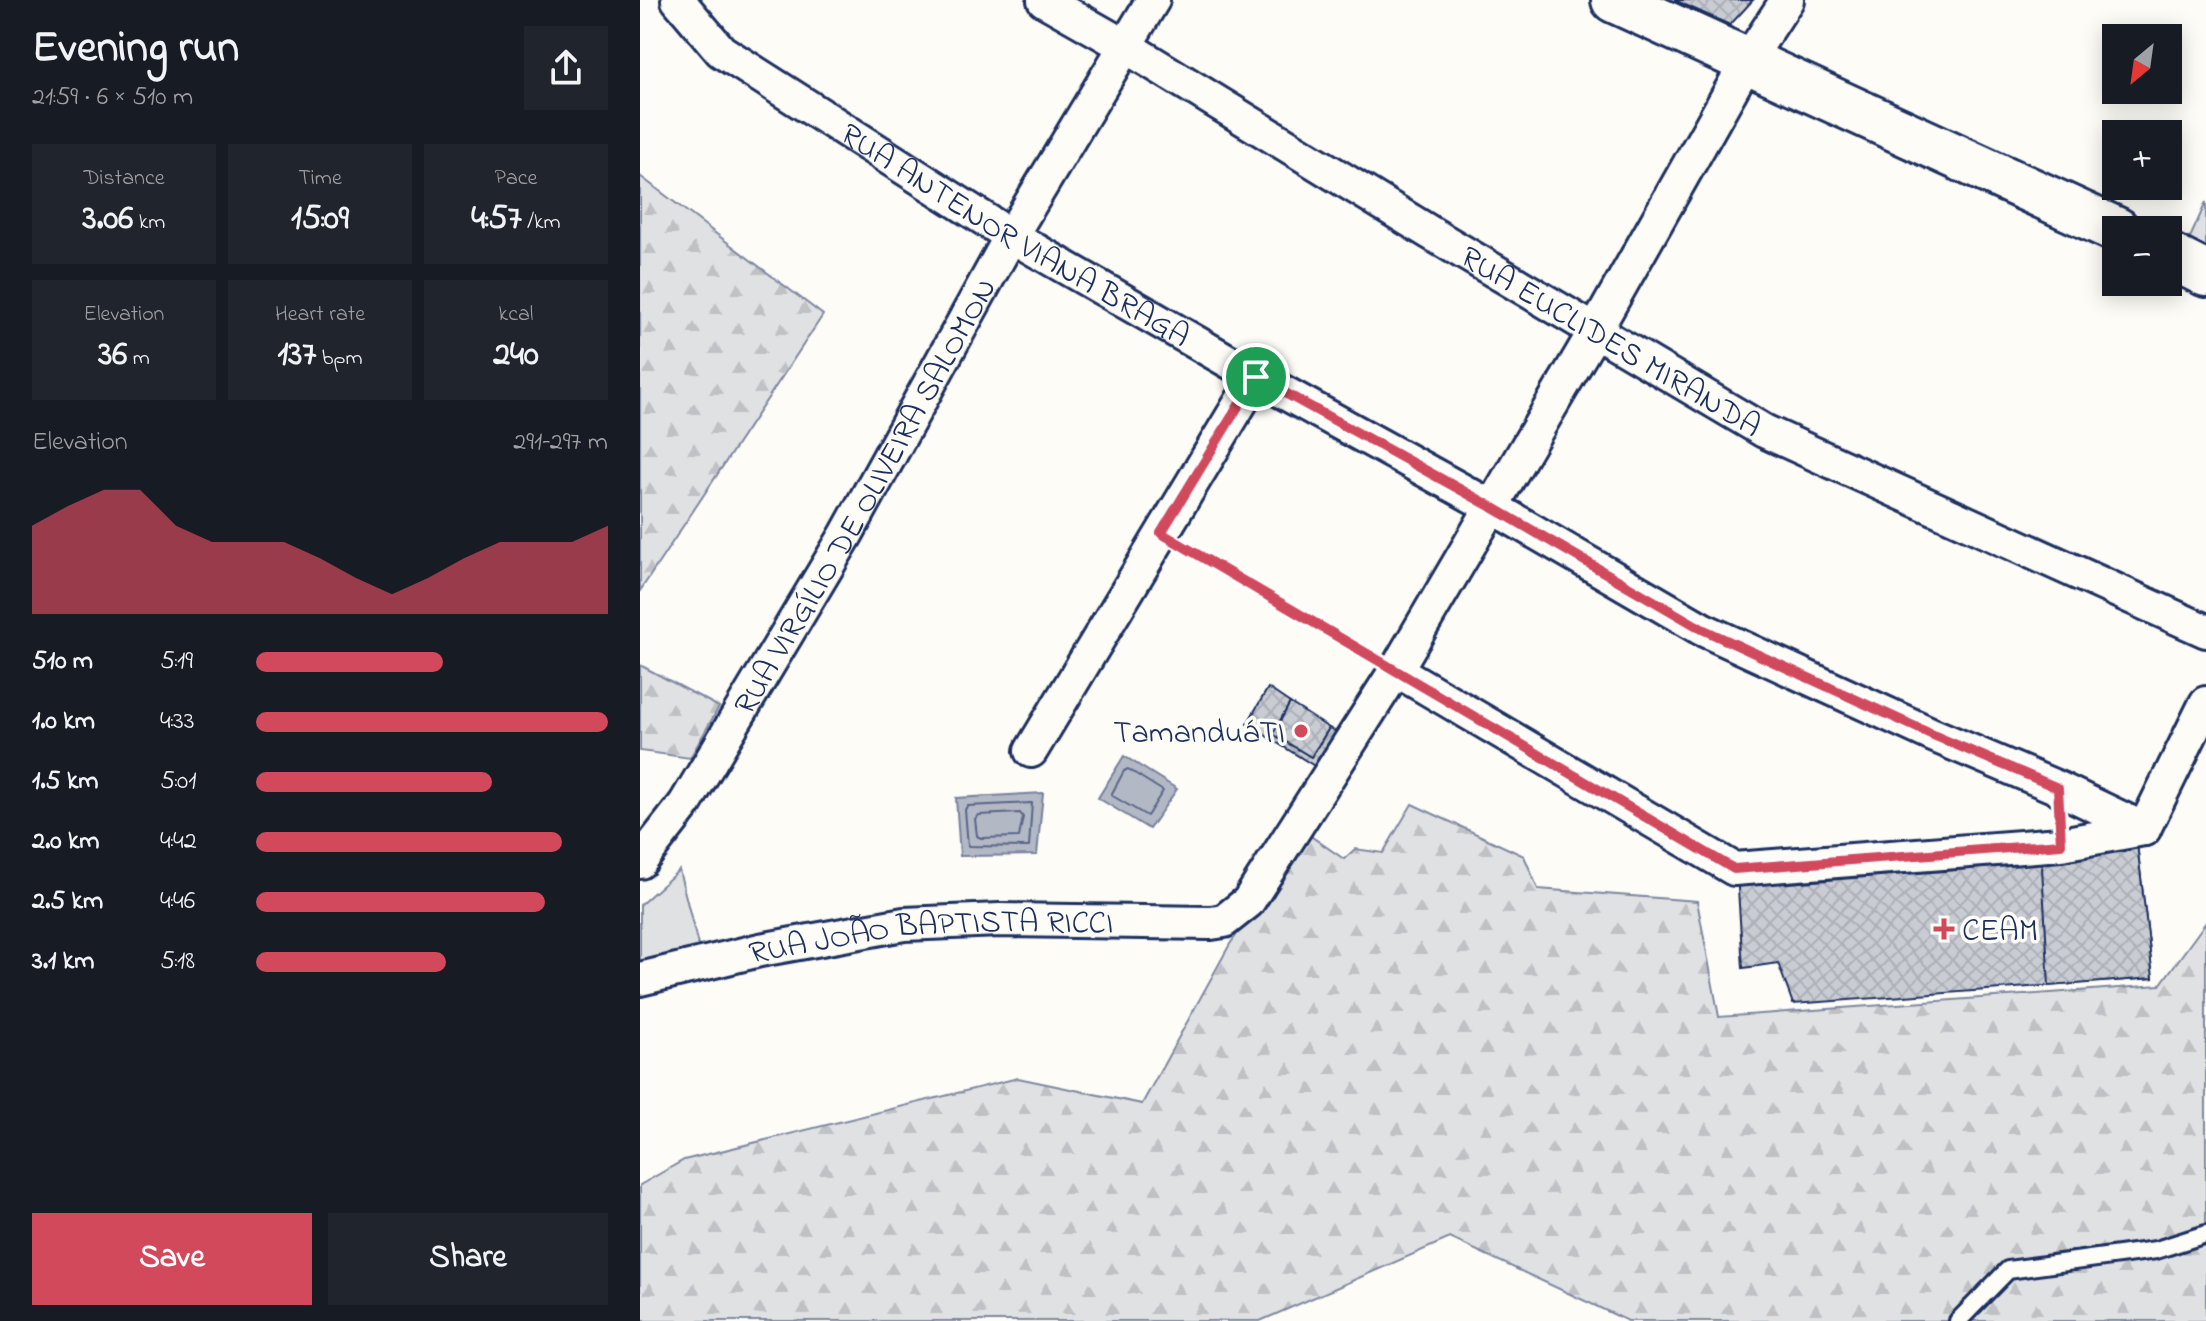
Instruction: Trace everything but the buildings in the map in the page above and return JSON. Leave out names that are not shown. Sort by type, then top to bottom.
[{"type":"main road","points":[[1614,0],[2102,223]]},
{"type":"main road","points":[[2182,262],[2206,274]]},
{"type":"street","name":"RUA ANTENOR VIANA BRAGA","points":[[678,0],[721,51],[1011,236],[1256,377],[1492,507],[1702,629],[2144,829]]},
{"type":"street","name":"RUA EUCLIDES MIRANDA","points":[[1044,0],[1764,431],[2206,631]]},
{"type":"street","name":"RUA VIRGÍLIO DE OLIVEIRA SALOMON","points":[[640,862],[685,804],[846,535],[1011,236],[1153,0]]},
{"type":"street","points":[[1787,0],[1748,60],[1595,331],[1396,670],[1734,869],[2061,844],[2144,829],[2206,703]]},
{"type":"street","points":[[1031,751],[1256,377]]},
{"type":"street","name":"RUA JOÃO BAPTISTA RICCI","points":[[640,979],[760,950],[904,924],[1000,920],[1224,921],[1248,902],[1396,670]]},
{"type":"street","points":[[2058,788],[2061,844]]},
{"type":"lane","points":[[1958,1321],[2008,1270],[2156,1250],[2206,1234]]},
{"type":"path","points":[[1161,533],[1396,670]]},
{"type":"green space","points":[[640,176],[823,315],[640,591]]},
{"type":"green space","points":[[2206,202],[2206,249],[2189,240]]},
{"type":"green space","points":[[640,665],[719,707],[690,758],[640,751]]},
{"type":"green space","points":[[1412,804],[1524,856],[1538,889],[1697,901],[1719,1017],[2160,985],[2206,922],[2206,1321],[1628,1321],[1450,1238],[1260,1321],[640,1321],[640,1185],[684,1160],[1018,1078],[1142,1104],[1230,944],[1309,835],[1344,859],[1355,849],[1383,853]]},
{"type":"green space","points":[[679,870],[699,949],[640,965],[640,905]]},
{"type":"water","points":[[1124,756],[1177,789],[1149,829],[1098,798]]},
{"type":"water","points":[[1043,793],[1037,855],[960,856],[956,798]]},
{"type":"place","name":"TamanduáTI","points":[[1301,731]]},
{"type":"place","name":"CEAM","points":[[1944,929]]},
{"type":"route","points":[[1256,377],[1492,507],[1702,629],[1933,735],[2058,788],[2061,844],[1734,869],[1161,533],[1256,377]]}]
